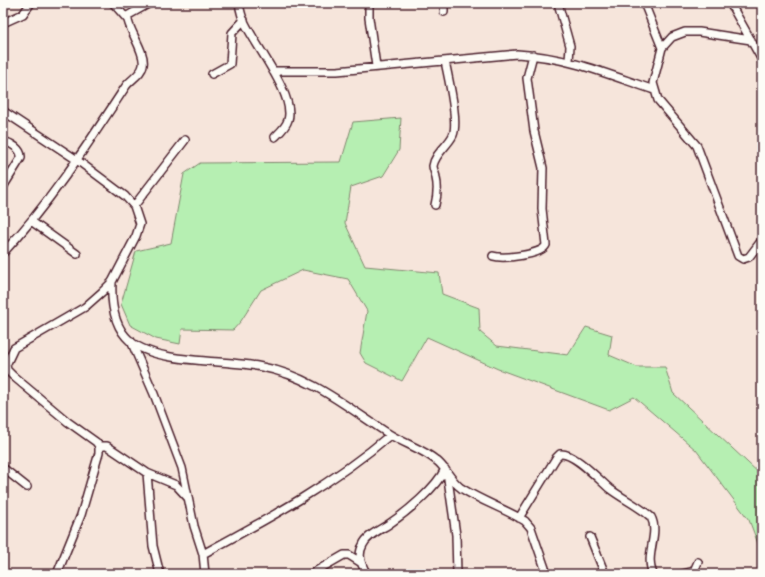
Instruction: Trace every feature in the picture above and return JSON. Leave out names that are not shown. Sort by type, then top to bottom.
[{"type":"street","points":[[3,23],[23,14],[31,3]]},
{"type":"street","points":[[3,253],[31,221],[77,160],[128,84],[144,65],[128,20],[113,3]]},
{"type":"street","points":[[128,20],[129,14],[150,3]]},
{"type":"street","points":[[239,3],[244,20],[274,71],[289,112],[288,120],[284,128],[275,137]]},
{"type":"street","points":[[369,3],[369,18],[376,66]]},
{"type":"street","points":[[444,3],[444,12]]},
{"type":"street","points":[[558,3],[570,46],[569,61]]},
{"type":"street","points":[[644,3],[662,48]]},
{"type":"street","points":[[730,3],[759,51],[762,60]]},
{"type":"street","points":[[212,74],[230,64],[232,33],[244,20]]},
{"type":"street","points":[[751,40],[706,33],[686,32],[672,37],[662,48],[654,74],[654,90],[658,100],[697,146],[738,256],[743,259],[749,257],[762,240]]},
{"type":"street","points":[[274,71],[337,71],[376,66],[492,56],[533,55],[569,61],[654,90]]},
{"type":"street","points":[[493,256],[501,257],[524,255],[541,250],[546,245],[542,215],[543,168],[534,131],[527,78],[533,55]]},
{"type":"street","points":[[435,205],[437,196],[437,180],[433,166],[438,155],[448,144],[454,132],[452,95],[445,61]]},
{"type":"street","points":[[3,111],[77,160],[126,196],[134,206],[140,224],[136,236],[112,282],[85,307],[14,348],[4,366],[12,376],[68,422],[96,442],[99,446],[99,453],[81,515],[57,574]]},
{"type":"street","points":[[134,206],[185,140]]},
{"type":"street","points":[[3,141],[19,150],[21,154],[21,158],[3,187]]},
{"type":"street","points":[[31,221],[77,254]]},
{"type":"street","points":[[112,282],[111,293],[117,321],[122,332],[131,341],[153,352],[170,357],[262,367],[290,375],[323,390],[390,435],[428,454],[446,470],[461,487],[503,511],[519,518],[530,528],[547,574]]},
{"type":"street","points":[[131,341],[154,394],[184,478],[194,526],[203,554],[205,574]]},
{"type":"street","points":[[203,554],[308,495],[368,454],[390,435]]},
{"type":"street","points":[[99,446],[107,446],[147,473],[176,485],[189,498]]},
{"type":"street","points":[[519,518],[556,458],[560,454],[565,454],[588,469],[623,499],[651,517],[652,541],[649,558],[653,574]]},
{"type":"street","points":[[3,468],[27,487]]},
{"type":"street","points":[[360,562],[361,550],[367,540],[390,524],[437,483],[446,470]]},
{"type":"street","points":[[446,470],[456,535],[457,574]]},
{"type":"street","points":[[147,473],[153,546],[160,574]]},
{"type":"street","points":[[176,485],[184,478]]},
{"type":"street","points":[[590,538],[605,574]]},
{"type":"street","points":[[311,574],[344,555],[348,555],[360,562],[367,574]]},
{"type":"street","points":[[683,574],[694,571],[698,562]]},
{"type":"green space","points":[[401,118],[399,150],[383,176],[351,187],[345,223],[365,266],[439,273],[442,294],[479,308],[480,332],[497,346],[568,355],[586,327],[612,335],[609,355],[637,367],[665,367],[673,393],[762,476],[762,554],[749,520],[696,450],[634,397],[609,410],[498,369],[427,337],[402,381],[366,363],[360,353],[367,311],[348,279],[303,270],[261,290],[241,321],[233,330],[182,329],[180,344],[156,339],[130,325],[121,304],[136,251],[171,243],[184,174],[200,163],[341,162],[353,122]]}]
